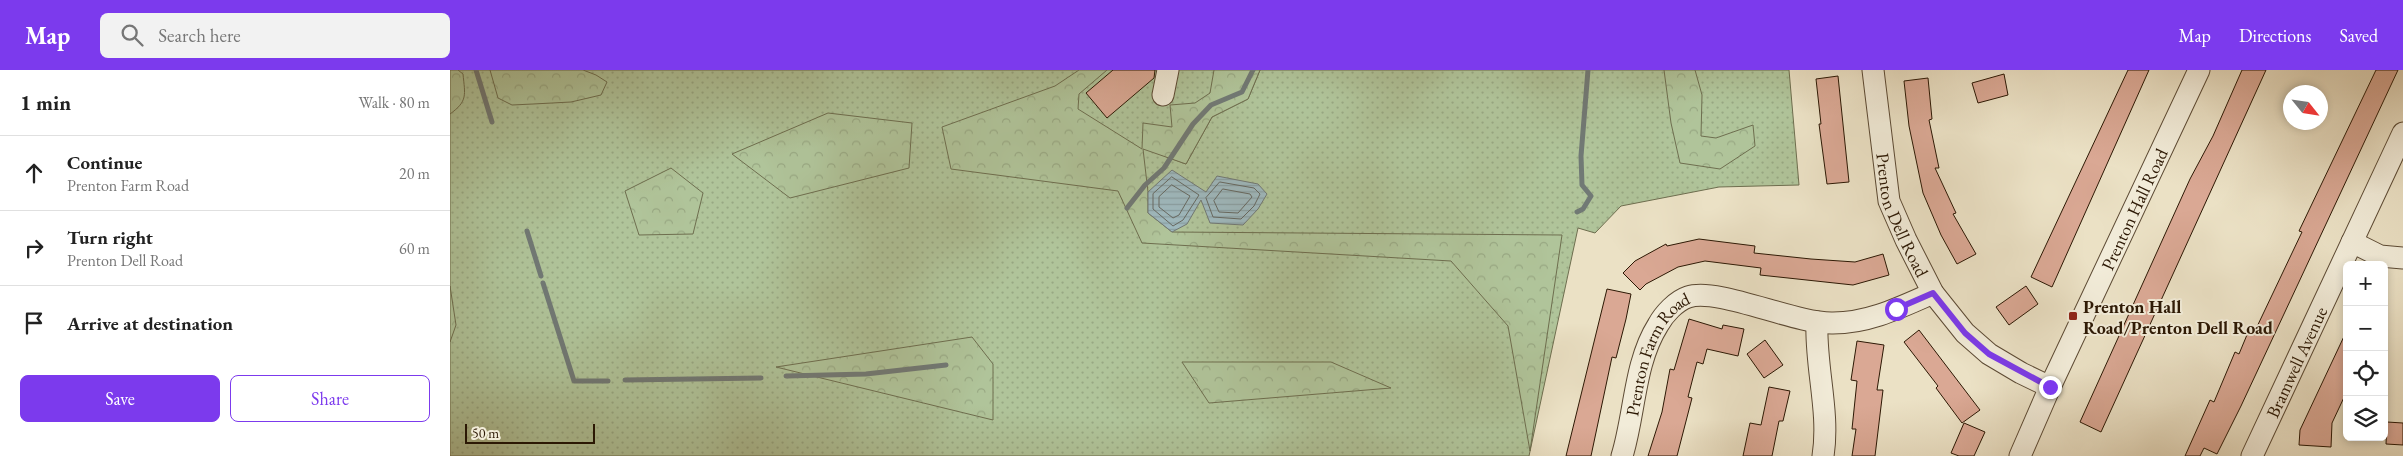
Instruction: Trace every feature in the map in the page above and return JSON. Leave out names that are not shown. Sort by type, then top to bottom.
[{"type":"street","points":[[1163,95],[1168,70]]},
{"type":"street","name":"Prenton Dell Road","points":[[1873,70],[1889,200],[1906,240],[1933,293],[1965,333],[1989,354],[2050,387]]},
{"type":"street","name":"Prenton Hall Road","points":[[2020,456],[2050,387],[2199,70]]},
{"type":"street","name":"Bramwell Avenue","points":[[2252,456],[2403,133]]},
{"type":"street","points":[[2352,242],[2380,256],[2403,258]]},
{"type":"street","name":"Prenton Farm Road","points":[[1622,456],[1645,355],[1658,325],[1670,310],[1689,297],[1710,296],[1830,324],[1859,322],[1933,293]]},
{"type":"street","points":[[1816,322],[1816,343],[1826,438],[1823,456]]},
{"type":"green space","points":[[450,70],[1220,70],[1210,93],[1162,155],[1186,164],[1212,117],[1248,99],[1260,70],[1789,70],[1799,185],[1719,187],[1621,206],[1595,233],[1578,228],[1529,456],[450,456]]},
{"type":"green space","points":[[450,70],[458,70],[463,74],[465,92],[463,101],[450,114]]},
{"type":"green space","points":[[490,70],[583,70],[607,82],[601,95],[571,102],[512,105],[498,98]]},
{"type":"green space","points":[[1079,70],[1107,70],[1079,94],[1078,109],[1142,149],[1143,123],[1172,127],[1170,105],[1195,103],[1210,93],[1214,70],[1260,70],[1248,99],[1212,117],[1186,164],[1143,149],[1148,192],[1148,213],[1172,232],[1562,235],[1530,451],[1508,326],[1451,261],[1142,243],[1118,191],[951,169],[942,127],[1055,86]]},
{"type":"green space","points":[[1664,70],[1695,70],[1702,95],[1701,136],[1716,138],[1753,125],[1755,146],[1720,169],[1680,163],[1671,123]]},
{"type":"green space","points":[[828,113],[912,123],[909,168],[790,198],[732,154]]},
{"type":"green space","points":[[671,168],[703,193],[693,234],[639,235],[625,191]]},
{"type":"green space","points":[[450,286],[456,325],[450,342]]},
{"type":"green space","points":[[972,337],[993,364],[993,420],[776,367]]},
{"type":"green space","points":[[1182,362],[1331,362],[1391,388],[1209,403]]},
{"type":"water","points":[[1172,170],[1206,192],[1217,176],[1258,184],[1267,194],[1258,209],[1243,225],[1210,223],[1201,200],[1187,224],[1172,232],[1148,213],[1148,192]]},
{"type":"building","points":[[1113,70],[1155,70],[1154,78],[1107,118],[1086,93]]},
{"type":"building","points":[[2128,70],[2149,70],[2052,287],[2031,277]]},
{"type":"building","points":[[2242,70],[2266,70],[2101,432],[2080,422],[2190,179],[2213,136]]},
{"type":"building","points":[[2376,70],[2398,70],[2241,406],[2217,454],[2204,448],[2200,456],[2185,456],[2210,400],[2214,402],[2235,352],[2239,354],[2249,330],[2254,333],[2302,232],[2299,231]]},
{"type":"building","points":[[2004,74],[2008,95],[1978,103],[1972,83]]},
{"type":"building","points":[[1838,76],[1849,182],[1827,184],[1819,124],[1821,124],[1816,79]]},
{"type":"building","points":[[1928,78],[1932,119],[1929,120],[1939,168],[1935,168],[1956,213],[1953,214],[1976,254],[1957,264],[1941,235],[1923,193],[1909,126],[1904,81]]},
{"type":"building","points":[[1699,239],[1755,246],[1754,253],[1811,259],[1855,262],[1883,254],[1889,275],[1853,285],[1760,275],[1761,268],[1705,261],[1678,267],[1646,284],[1640,290],[1623,273],[1635,261],[1666,244],[1667,246]]},
{"type":"building","points":[[2026,286],[2038,304],[2009,325],[1996,307]]},
{"type":"building","points":[[1607,289],[1631,294],[1626,319],[1616,358],[1612,357],[1591,456],[1566,456]]},
{"type":"building","points":[[1689,319],[1722,329],[1723,325],[1744,329],[1738,356],[1707,349],[1703,364],[1697,362],[1688,397],[1692,398],[1677,456],[1648,456],[1662,412],[1670,369],[1674,370]]},
{"type":"building","points":[[1919,330],[1980,410],[1962,423],[1936,388],[1938,386],[1904,342]]},
{"type":"building","points":[[2343,339],[2343,400],[2332,423],[2331,447],[2299,445],[2300,430]]},
{"type":"building","points":[[1765,340],[1783,365],[1764,378],[1747,354]]},
{"type":"building","points":[[1857,341],[1884,345],[1877,390],[1883,390],[1875,456],[1852,456],[1856,429],[1852,429],[1857,381],[1851,380]]},
{"type":"building","points":[[1769,387],[1790,391],[1783,421],[1779,421],[1772,456],[1743,456],[1750,423],[1761,425]]},
{"type":"building","points":[[2388,422],[2403,423],[2403,445],[2386,444],[2386,441],[2388,441]]},
{"type":"building","points":[[1964,423],[1985,432],[1974,456],[1959,456],[1951,453]]},
{"type":"waterway","points":[[476,70],[492,122]]},
{"type":"waterway","points":[[1127,208],[1145,185],[1164,168],[1193,124],[1211,105],[1242,92],[1253,70]]},
{"type":"waterway","points":[[1577,212],[1583,209],[1591,196],[1582,185],[1581,156],[1588,70]]},
{"type":"waterway","points":[[527,231],[541,276]]},
{"type":"waterway","points":[[543,283],[574,381],[608,381]]},
{"type":"waterway","points":[[786,376],[866,374],[946,365]]},
{"type":"waterway","points":[[625,380],[761,378]]},
{"type":"place","name":"Prenton Hall Road/Prenton Dell Road","points":[[2073,316]]},
{"type":"route","points":[[1896,309],[1933,293],[1965,333],[1989,354],[2050,387]]}]
